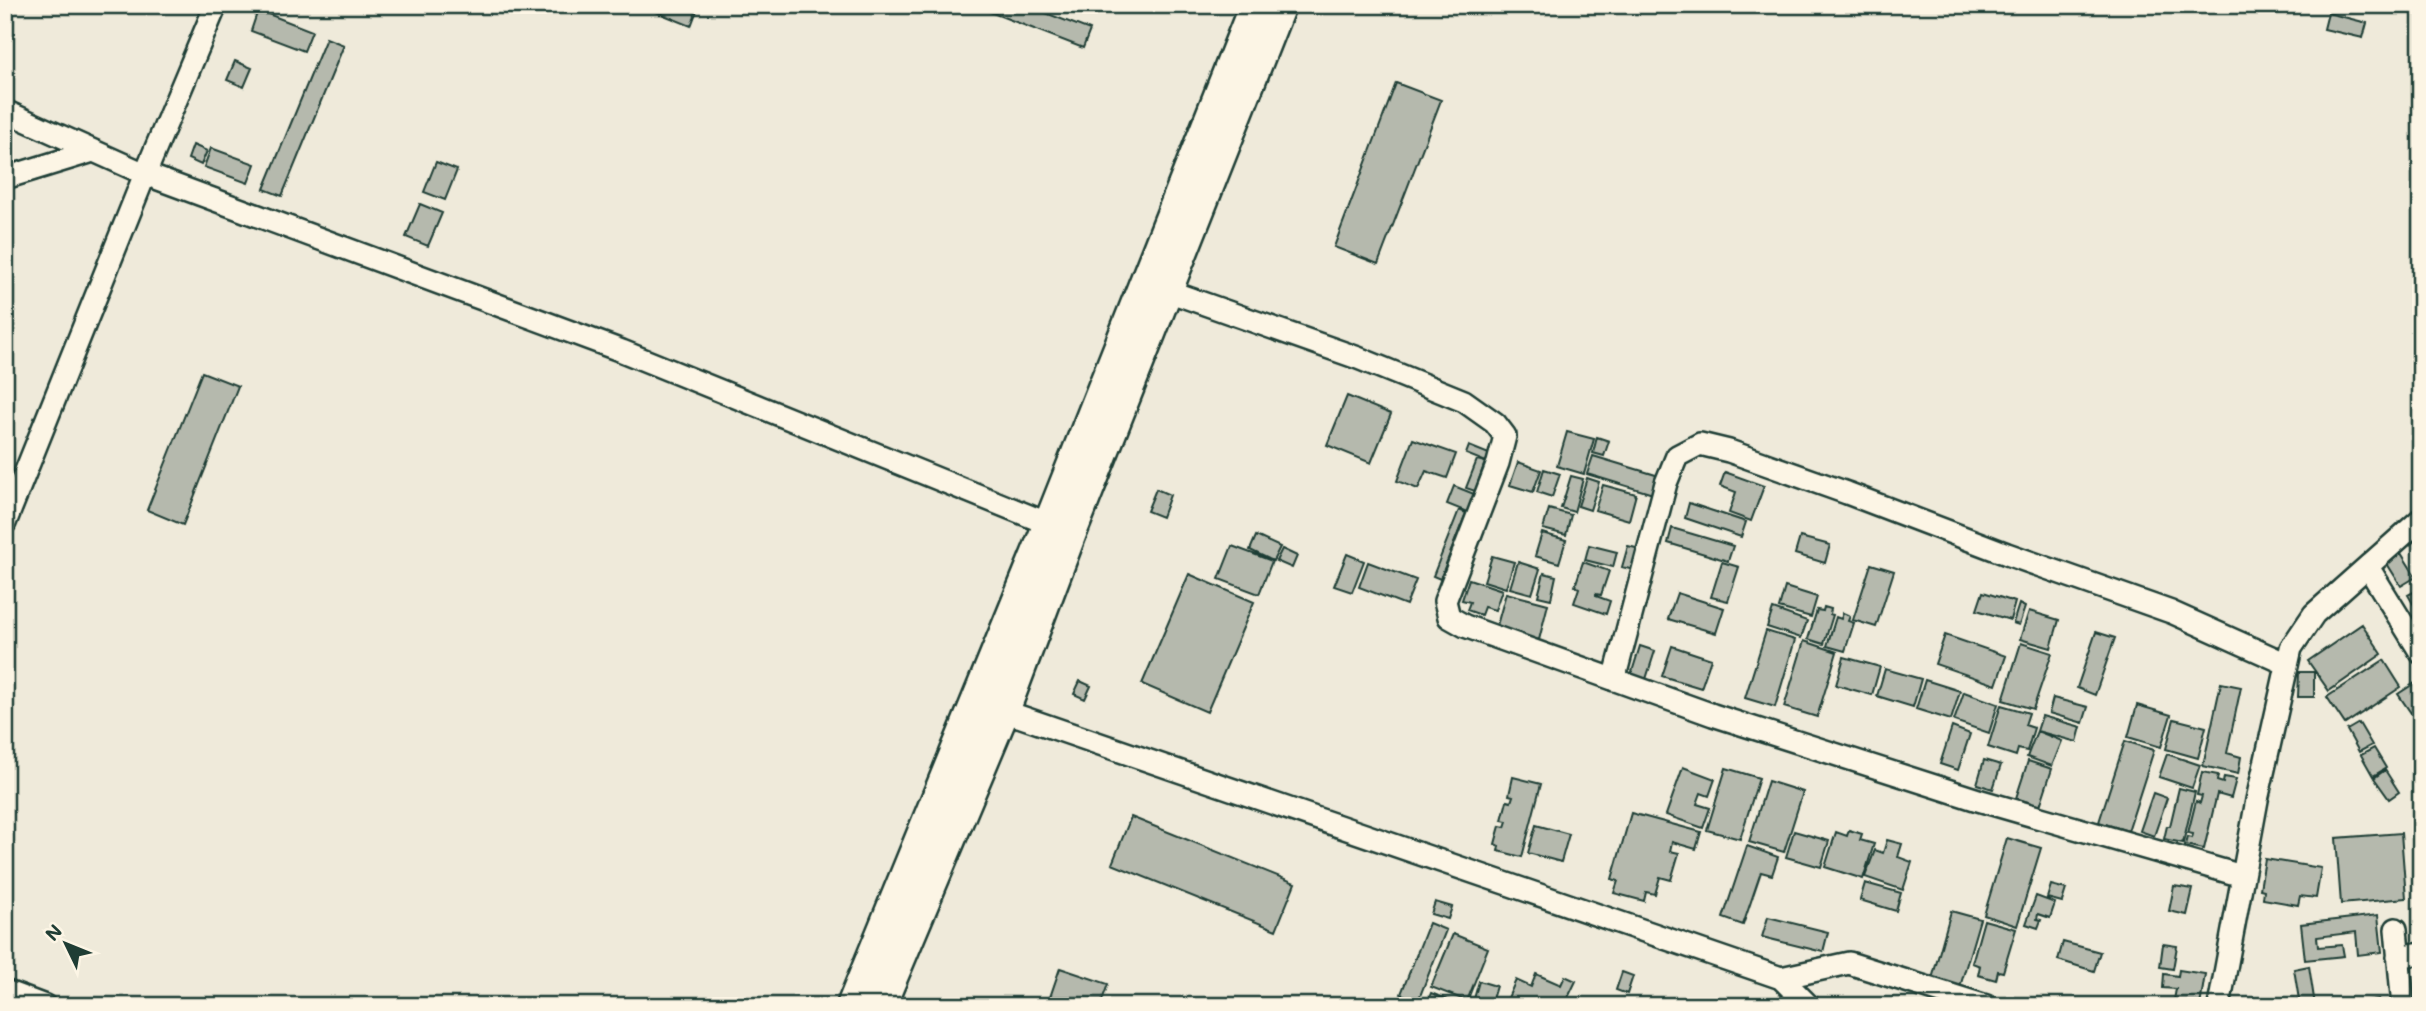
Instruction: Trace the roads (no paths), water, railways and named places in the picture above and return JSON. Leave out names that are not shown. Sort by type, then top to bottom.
[{"type":"street","points":[[5,523],[216,5]]},
{"type":"street","points":[[852,1006],[1049,524],[1255,5]]},
{"type":"street","points":[[880,1006],[1004,711],[1071,533],[1280,5]]},
{"type":"street","points":[[5,111],[145,174],[622,351],[1049,524]]},
{"type":"street","points":[[5,178],[93,150]]},
{"type":"street","points":[[1168,291],[1358,358],[1464,401],[1495,423],[1506,436],[1445,601],[1449,617],[1465,626],[1713,715],[1978,800],[2242,876]]},
{"type":"street","points":[[1614,680],[1666,483],[1677,457],[1700,444],[1729,451],[1834,488],[2007,554],[2171,612],[2287,664]]},
{"type":"street","points":[[2220,1006],[2242,876],[2291,648],[2314,614],[2421,519]]},
{"type":"street","points":[[2368,567],[2421,653]]},
{"type":"street","points":[[1004,711],[1781,978],[1809,1006]]},
{"type":"street","points":[[2396,929],[2403,1006]]},
{"type":"street","points":[[2398,957],[2421,953]]},
{"type":"street","points":[[1781,978],[1849,963],[1986,1006]]},
{"type":"street","points":[[5,991],[45,1006]]}]
